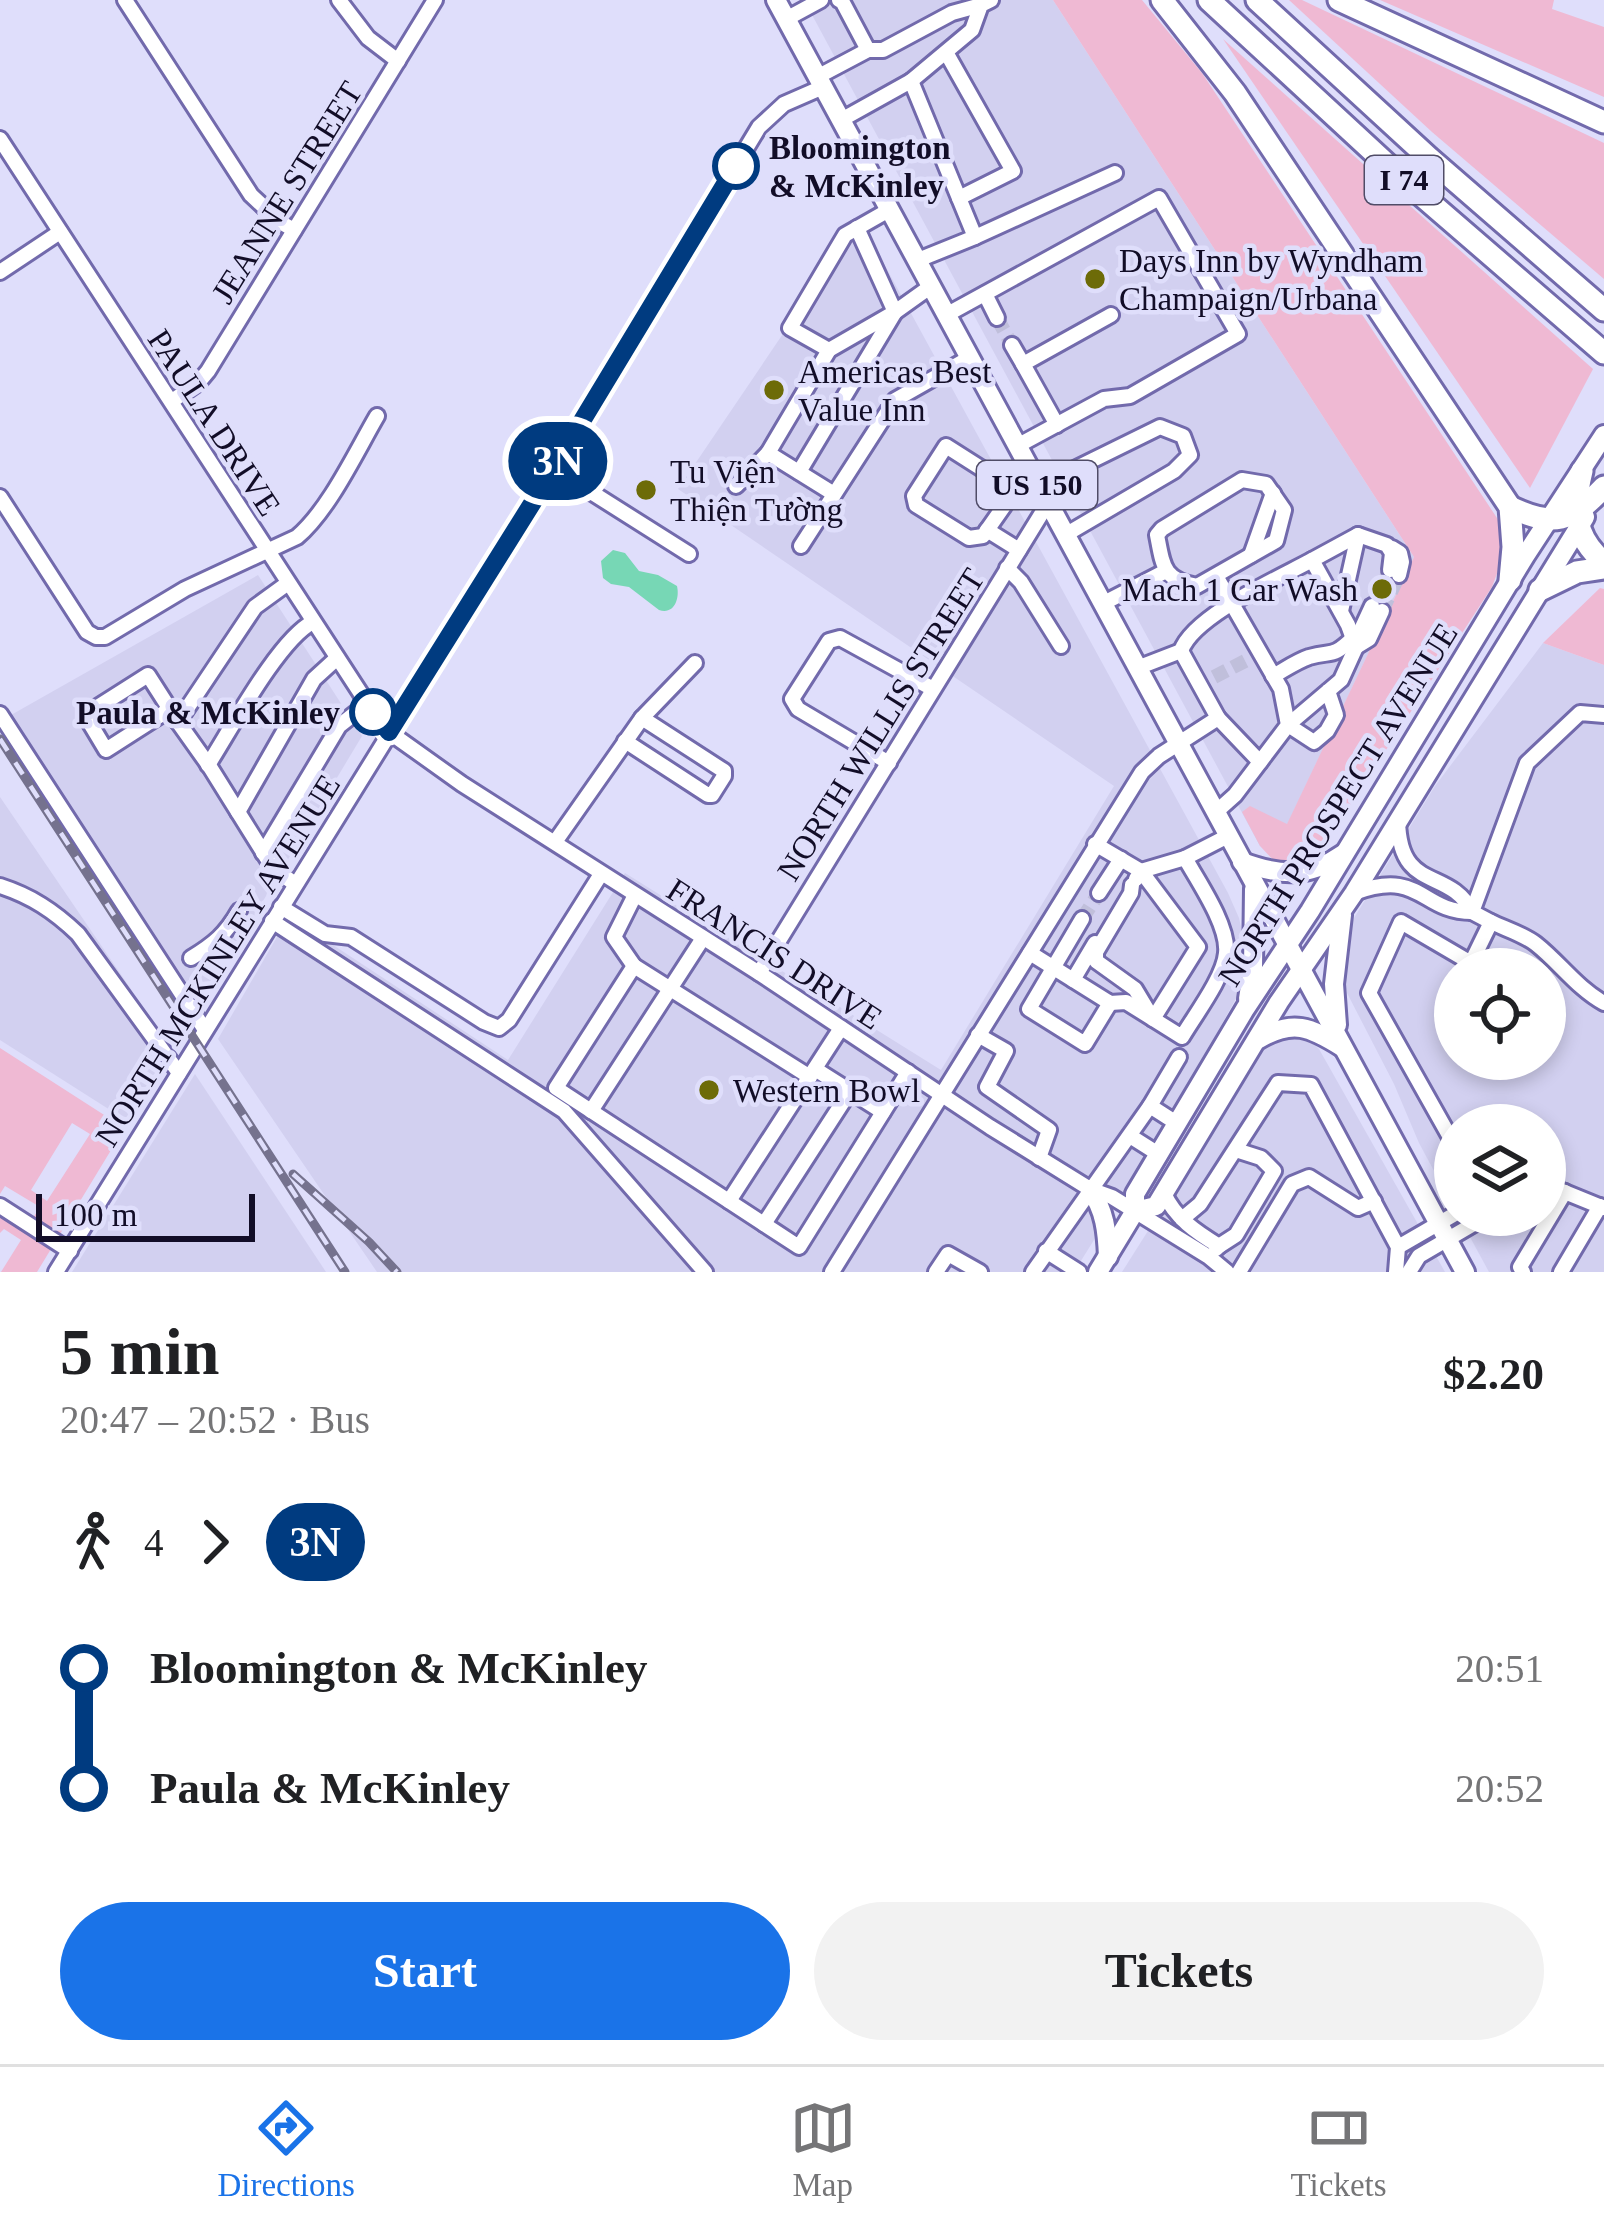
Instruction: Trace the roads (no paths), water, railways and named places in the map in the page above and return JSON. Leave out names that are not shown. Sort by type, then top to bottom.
[{"type":"highway","points":[[1162,0],[1235,93],[1510,507],[1514,535],[1510,580]]},
{"type":"highway","name":"I 74","points":[[1209,0],[1405,181],[1604,353]]},
{"type":"highway","name":"I 74","points":[[1257,0],[1604,310]]},
{"type":"highway","points":[[1339,0],[1604,122]]},
{"type":"highway","points":[[1540,590],[1604,565],[1591,551],[1577,520],[1582,471]]},
{"type":"highway","points":[[1577,520],[1604,487]]},
{"type":"highway","points":[[1510,507],[1549,520],[1577,520]]},
{"type":"main road","name":"US 150","points":[[776,0],[1302,967]]},
{"type":"main road","name":"NORTH PROSPECT AVENUE","points":[[1103,1264],[1136,1211],[1136,1194],[1245,1009],[1604,435]]},
{"type":"main road","name":"NORTH PROSPECT AVENUE","points":[[1136,1211],[1156,1206],[1540,590],[1577,520]]},
{"type":"main road","points":[[1243,862],[1296,874],[1318,869],[1346,851]]},
{"type":"main road","points":[[1245,1009],[1253,967],[1254,883]]},
{"type":"main road","points":[[1340,1041],[1334,984],[1348,901]]},
{"type":"main road","points":[[1302,967],[1434,1204]]},
{"type":"main road","points":[[1255,1042],[1280,1028],[1296,1026],[1340,1041]]},
{"type":"main road","points":[[1090,1189],[1103,1210],[1107,1229],[1103,1264]]},
{"type":"main road","points":[[1451,1236],[1466,1272]]},
{"type":"street","points":[[124,0],[251,196],[294,230]]},
{"type":"street","points":[[339,0],[368,38],[398,61]]},
{"type":"street","name":"JEANNE STREET","points":[[172,401],[203,377],[435,0]]},
{"type":"street","points":[[786,19],[821,0]]},
{"type":"street","points":[[838,0],[868,50]]},
{"type":"street","points":[[841,120],[911,82],[947,54],[972,30],[986,2]]},
{"type":"street","name":"NORTH MCKINLEY AVENUE","points":[[56,1272],[759,127],[784,104],[868,50],[884,50],[952,13],[986,2]]},
{"type":"street","points":[[947,54],[1012,171],[959,198]]},
{"type":"street","points":[[911,82],[975,237]]},
{"type":"street","name":"PAULA DRIVE","points":[[0,139],[389,732]]},
{"type":"street","points":[[918,260],[1115,173]]},
{"type":"street","points":[[946,316],[1159,198],[1238,334],[1130,396],[1104,400],[1017,446]]},
{"type":"street","points":[[829,350],[790,328],[845,235],[889,210]]},
{"type":"street","points":[[856,228],[895,312]]},
{"type":"street","points":[[0,272],[60,232]]},
{"type":"street","points":[[736,486],[768,453],[829,350],[930,287]]},
{"type":"street","points":[[985,294],[997,318]]},
{"type":"street","points":[[799,472],[895,312]]},
{"type":"street","points":[[1023,364],[1111,315]]},
{"type":"street","points":[[1012,345],[1057,425]]},
{"type":"street","points":[[801,546],[896,400],[969,358]]},
{"type":"street","points":[[0,497],[87,632],[100,638],[185,589],[297,537],[309,527],[377,416]]},
{"type":"street","points":[[1043,495],[1160,427],[1183,436],[1190,455],[1174,471],[1065,535]]},
{"type":"street","points":[[946,446],[1001,482],[1004,506],[983,536],[969,538],[916,505],[914,496],[946,446]]},
{"type":"street","points":[[768,453],[834,494]]},
{"type":"street","points":[[553,468],[689,554]]},
{"type":"street","points":[[1001,482],[1028,469]]},
{"type":"street","points":[[1242,480],[1266,484],[1284,510],[1276,542],[1216,575],[1197,586],[1173,580],[1157,535],[1242,480]]},
{"type":"street","name":"NORTH WILLIS STREET","points":[[759,973],[1018,550],[1043,495]]},
{"type":"street","points":[[987,530],[1018,550]]},
{"type":"street","points":[[1340,611],[1358,535]]},
{"type":"street","points":[[1260,762],[1218,718],[1181,651],[1184,642],[1231,604],[1358,535],[1387,545],[1395,572]]},
{"type":"street","points":[[1312,560],[1355,643]]},
{"type":"street","points":[[1007,568],[1061,646]]},
{"type":"street","points":[[1102,604],[1166,571]]},
{"type":"street","points":[[1216,575],[1254,656],[1281,689],[1288,725],[1314,742],[1328,731],[1336,715],[1328,691]]},
{"type":"street","points":[[288,583],[255,608],[174,715],[106,750],[85,715],[148,675],[174,715],[208,764],[273,868],[295,884]]},
{"type":"street","points":[[1216,812],[1235,795],[1288,725],[1341,680],[1359,634],[1377,609]]},
{"type":"street","points":[[208,764],[279,654],[298,629],[314,622]]},
{"type":"street","points":[[889,763],[798,709],[792,699],[829,641],[840,638],[933,689]]},
{"type":"street","points":[[1273,676],[1308,657],[1327,656],[1355,643]]},
{"type":"street","points":[[1137,668],[1181,651]]},
{"type":"street","points":[[238,812],[314,679],[337,658]]},
{"type":"street","points":[[555,842],[643,718],[695,664]]},
{"type":"street","points":[[1199,685],[1214,677]]},
{"type":"street","points":[[263,853],[339,726],[368,704]]},
{"type":"street","points":[[1472,912],[1527,763],[1580,713],[1604,715]]},
{"type":"street","points":[[0,714],[205,1030]]},
{"type":"street","points":[[626,741],[712,795],[724,772],[643,718]]},
{"type":"street","points":[[832,1272],[1142,772],[1218,718]]},
{"type":"street","name":"FRANCIS DRIVE","points":[[389,732],[1039,1158],[1214,1252]]},
{"type":"street","points":[[1398,821],[1401,852],[1410,865],[1465,897],[1472,912]]},
{"type":"street","points":[[1073,980],[1141,871],[1185,858],[1228,836]]},
{"type":"street","points":[[1096,844],[1141,871],[1198,947],[1153,1019]]},
{"type":"street","points":[[1030,953],[1110,1004],[1126,1002],[1182,1037],[1226,952],[1224,934],[1185,858]]},
{"type":"street","points":[[1099,893],[1121,859]]},
{"type":"street","points":[[281,907],[325,934],[351,938],[499,1028],[509,1020],[602,874]]},
{"type":"street","points":[[1132,885],[1096,952],[1096,961],[1135,988],[1153,1019]]},
{"type":"street","points":[[1348,901],[1381,885],[1403,885],[1456,912],[1472,912],[1530,939],[1582,991],[1604,1003]]},
{"type":"street","points":[[0,886],[26,894],[77,934],[179,1072]]},
{"type":"street","points":[[635,895],[614,937],[634,966],[883,1112]]},
{"type":"street","points":[[191,958],[217,943],[239,910]]},
{"type":"street","points":[[1082,920],[1029,1010],[1085,1044],[1110,1004]]},
{"type":"street","points":[[272,922],[564,1111],[705,1272]]},
{"type":"street","points":[[1434,1108],[1369,993],[1402,922],[1471,963],[1491,922]]},
{"type":"street","points":[[227,932],[254,951]]},
{"type":"street","points":[[591,1111],[703,938]]},
{"type":"street","points":[[634,966],[556,1088],[800,1247],[908,1072]]},
{"type":"street","points":[[729,1201],[842,1028]]},
{"type":"street","points":[[978,1035],[1006,1051],[988,1087],[1049,1130],[1039,1158]]},
{"type":"street","points":[[1034,1272],[1130,1136],[1178,1057]]},
{"type":"street","points":[[1182,1219],[1200,1204],[1278,1083],[1310,1084],[1398,1247],[1404,1272]]},
{"type":"street","points":[[764,1224],[850,1091]]},
{"type":"street","points":[[1150,1106],[1178,1124]]},
{"type":"street","points":[[1130,1136],[1160,1155]]},
{"type":"street","points":[[1214,1252],[1236,1235],[1274,1171],[1261,1158],[1236,1150]]},
{"type":"street","points":[[1239,1272],[1292,1184],[1310,1178],[1358,1208],[1374,1201]]},
{"type":"street","points":[[1164,1192],[1227,1272]]},
{"type":"street","points":[[1561,1272],[1602,1207],[1566,1193]]},
{"type":"street","points":[[0,1207],[70,1251]]},
{"type":"street","points":[[1398,1247],[1434,1232]]},
{"type":"street","points":[[1404,1272],[1438,1236]]},
{"type":"street","points":[[1523,1272],[1520,1267],[1538,1236]]},
{"type":"street","points":[[1046,1251],[1079,1272]]},
{"type":"street","points":[[936,1272],[948,1254],[980,1272]]},
{"type":"tunnel","points":[[997,318],[1012,345]]},
{"type":"tunnel","points":[[1372,606],[1390,570]]},
{"type":"tunnel","points":[[1382,611],[1399,575]]},
{"type":"tunnel","points":[[1214,677],[1249,659]]},
{"type":"tunnel","points":[[1082,919],[1099,893]]},
{"type":"railway","points":[[0,739],[345,1272]]},
{"type":"railway","points":[[293,1174],[397,1272]]},
{"type":"place","name":"Bloomington & McKinley","points":[[736,166]]},
{"type":"place","name":"Days Inn by Wyndham Champaign/Urbana","points":[[1095,279]]},
{"type":"place","name":"Americas Best Value Inn","points":[[774,390]]},
{"type":"place","name":"Tu Viện Thiện Tường","points":[[646,490]]},
{"type":"place","name":"Mach 1 Car Wash","points":[[1382,589]]},
{"type":"place","name":"Paula & McKinley","points":[[373,712]]},
{"type":"place","name":"Western Bowl","points":[[709,1090]]}]
